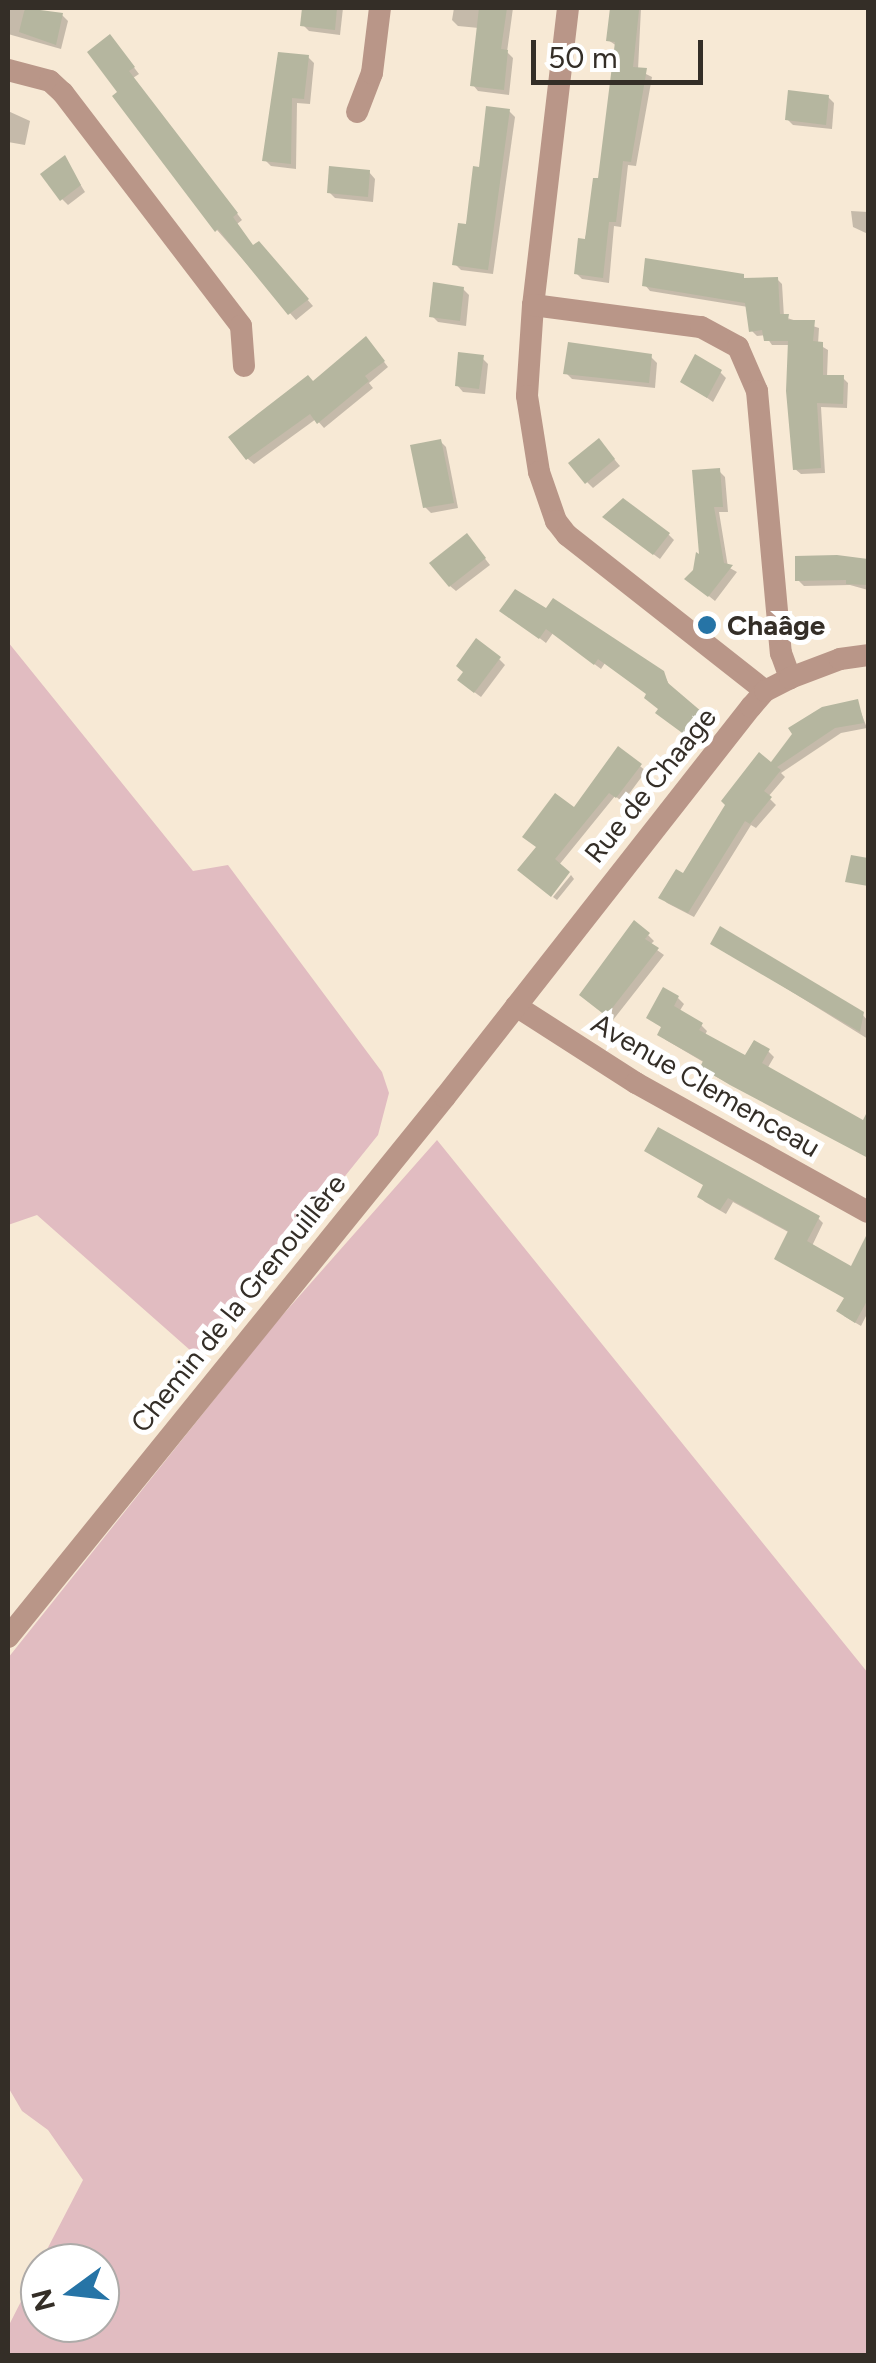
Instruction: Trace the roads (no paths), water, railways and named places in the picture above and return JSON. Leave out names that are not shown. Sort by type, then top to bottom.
[{"type":"street","points":[[357,112],[372,73],[380,8]]},
{"type":"street","points":[[568,8],[533,305],[527,396],[538,472],[556,522],[566,536],[766,691]]},
{"type":"street","points":[[8,70],[50,81],[63,93],[241,326],[244,366]]},
{"type":"street","points":[[533,305],[701,327],[738,348],[757,392],[780,653],[790,678]]},
{"type":"street","name":"Rue de Chaage","points":[[516,1006],[766,691],[840,659],[868,655]]},
{"type":"street","name":"Avenue Clemenceau","points":[[516,1006],[636,1083],[868,1212]]},
{"type":"street","name":"Chemin de la Grenouillère","points":[[8,1637],[516,1006]]},
{"type":"place","name":"Chaâge","points":[[707,625]]}]
